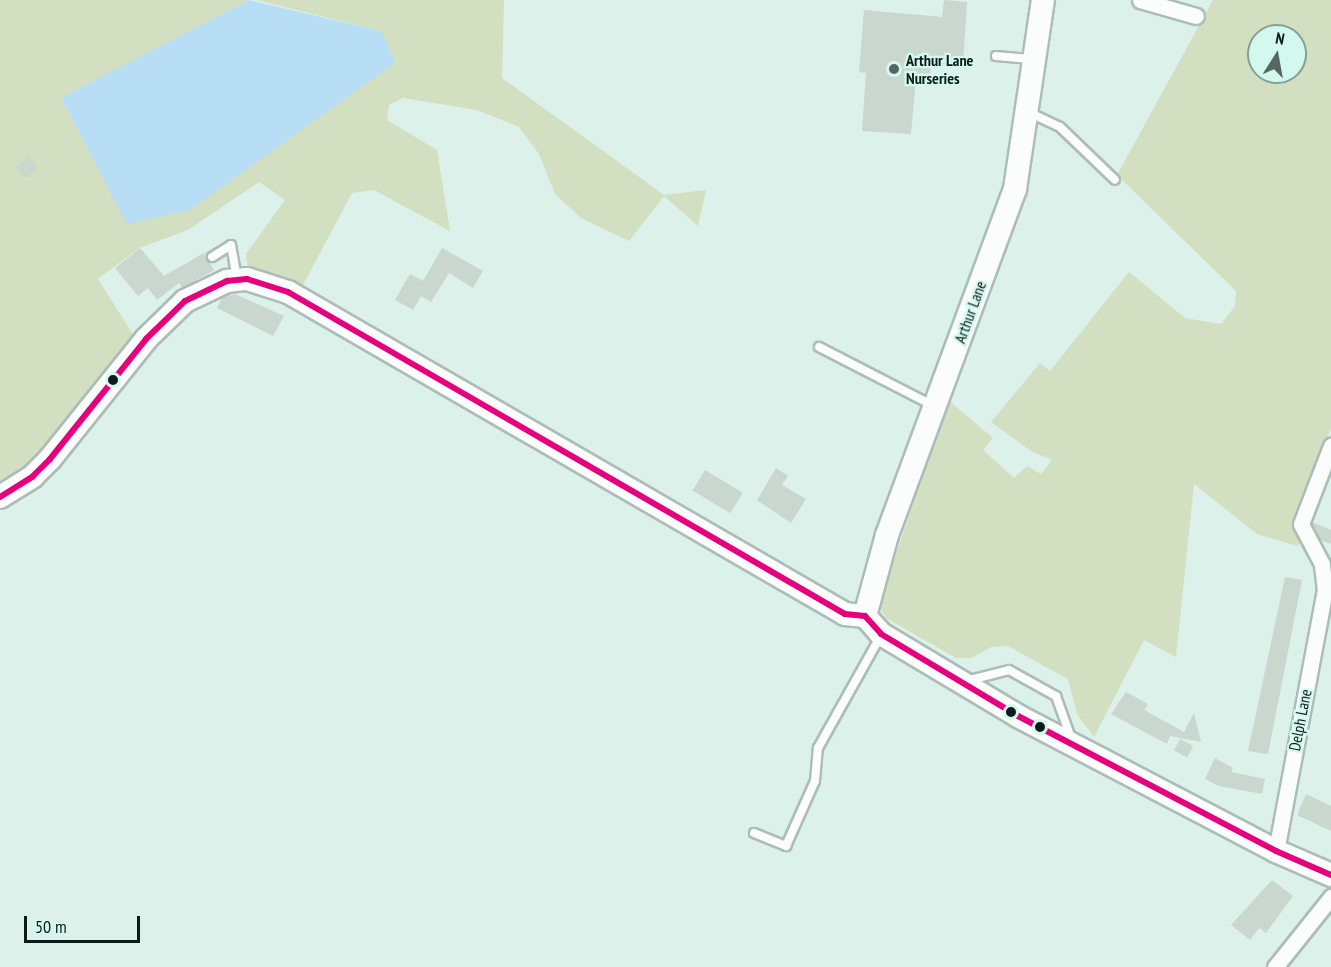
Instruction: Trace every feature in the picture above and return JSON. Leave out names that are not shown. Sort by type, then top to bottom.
[{"type":"main road","name":"Arthur Lane","points":[[865,616],[887,535],[1015,189],[1043,0]]},
{"type":"main road","points":[[0,497],[14,492],[39,471],[169,315],[206,288],[237,280],[288,292],[845,614],[865,616],[881,634],[962,683],[1073,745],[1276,851],[1331,875]]},
{"type":"street","points":[[1140,0],[1196,16]]},
{"type":"street","name":"Delph Lane","points":[[1276,851],[1328,587],[1322,564],[1301,524],[1331,446]]},
{"type":"street","points":[[1275,967],[1331,897]]},
{"type":"lane","points":[[996,56],[1034,60]]},
{"type":"lane","points":[[1027,111],[1060,127],[1115,180]]},
{"type":"lane","points":[[212,256],[231,245],[237,280]]},
{"type":"lane","points":[[819,346],[935,406]]},
{"type":"lane","points":[[754,833],[786,846],[814,781],[818,748],[881,634]]},
{"type":"lane","points":[[962,683],[990,672],[1009,670],[1056,696],[1064,708],[1073,745]]},
{"type":"green space","points":[[0,0],[249,0],[62,98],[381,31],[256,0],[504,0],[502,78],[664,195],[706,190],[698,226],[664,196],[629,241],[581,218],[555,194],[539,154],[519,127],[477,110],[403,98],[389,105],[387,120],[437,150],[450,231],[374,190],[352,193],[303,285],[248,269],[246,254],[285,200],[259,182],[188,230],[139,248],[98,279],[134,336],[23,470],[0,480]]},
{"type":"green space","points":[[1213,0],[1331,0],[1331,428],[1293,522],[1303,534],[1298,546],[1257,534],[1194,484],[1176,657],[1144,640],[1094,737],[1077,714],[1068,679],[1008,646],[991,647],[971,658],[956,658],[886,618],[880,608],[881,597],[949,401],[993,438],[983,450],[1014,478],[1027,466],[1041,474],[1052,460],[1031,451],[991,422],[1040,363],[1050,371],[1129,272],[1185,318],[1221,324],[1235,306],[1236,291],[1117,175]]},
{"type":"water","points":[[249,0],[381,31],[395,63],[190,210],[127,224],[61,98]]},
{"type":"building","name":"Arthur Lane Nurseries","points":[[944,0],[967,2],[963,67],[931,63],[930,78],[916,78],[911,134],[862,131],[866,73],[859,72],[864,10],[942,17]]},
{"type":"building","points":[[28,156],[38,167],[25,179],[15,167]]},
{"type":"building","points":[[140,248],[164,276],[204,253],[214,270],[182,288],[179,283],[157,300],[148,288],[138,296],[115,268]]},
{"type":"building","points":[[442,248],[483,271],[473,288],[449,273],[431,302],[421,296],[413,310],[395,300],[410,274],[423,281]]},
{"type":"building","points":[[235,294],[284,316],[273,336],[217,308],[222,298]]},
{"type":"building","points":[[776,468],[788,476],[782,485],[806,499],[791,523],[757,500]]},
{"type":"building","points":[[705,470],[743,493],[730,513],[693,491]]},
{"type":"building","points":[[1312,522],[1331,530],[1331,544],[1320,540]]},
{"type":"building","points":[[1285,577],[1302,580],[1268,754],[1248,751]]},
{"type":"building","points":[[1126,692],[1148,704],[1144,710],[1184,732],[1194,713],[1201,742],[1170,736],[1167,744],[1111,714]]},
{"type":"building","points":[[1180,739],[1193,746],[1187,758],[1174,750]]},
{"type":"building","points":[[1215,758],[1233,768],[1231,772],[1265,779],[1262,794],[1219,786],[1205,779]]},
{"type":"building","points":[[1306,794],[1331,806],[1331,831],[1297,815]]},
{"type":"building","points":[[1272,880],[1293,896],[1266,933],[1259,928],[1250,940],[1231,925]]},
{"type":"transit line","points":[[0,497],[33,476],[50,459],[146,339],[185,301],[227,281],[247,279],[288,292],[845,614],[865,616]]},
{"type":"transit line","points":[[865,616],[881,634],[1018,716],[1276,851],[1331,875]]},
{"type":"place","name":"Arthur Lane Nurseries","points":[[894,69]]}]
